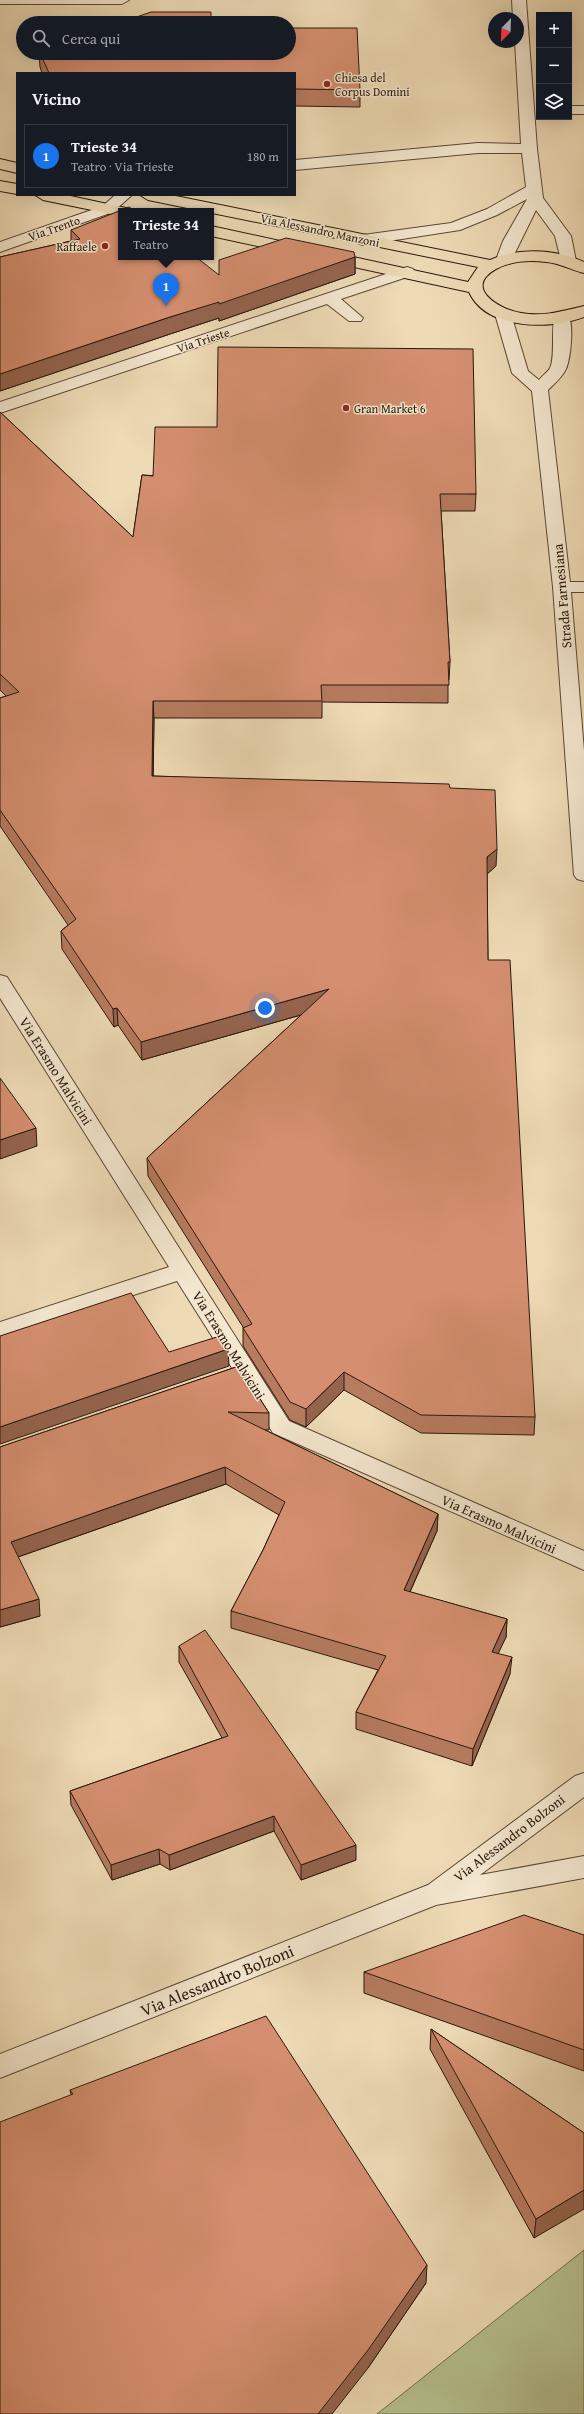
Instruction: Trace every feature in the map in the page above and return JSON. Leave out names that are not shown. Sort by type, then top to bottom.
[{"type":"main road","points":[[0,164],[16,168]]},
{"type":"main road","points":[[0,186],[16,189]]},
{"type":"main road","points":[[48,196],[114,210]]},
{"type":"main road","name":"Via Alessandro Manzoni","points":[[153,196],[210,208]]},
{"type":"main road","name":"Via Alessandro Manzoni","points":[[214,209],[363,240],[498,263]]},
{"type":"main road","name":"Via Alessandro Manzoni","points":[[214,231],[474,288]]},
{"type":"main road","points":[[583,312],[562,318],[542,320],[503,314],[488,306],[479,297],[474,288],[479,276],[498,263],[536,256],[568,261],[584,268]]},
{"type":"street","points":[[0,0],[122,0]]},
{"type":"street","points":[[519,0],[533,110],[529,149],[535,193],[563,236],[568,261]]},
{"type":"street","points":[[572,110],[584,110]]},
{"type":"street","points":[[296,165],[478,148],[529,149]]},
{"type":"street","points":[[363,240],[454,227],[535,193]]},
{"type":"street","points":[[498,263],[511,241],[535,193]]},
{"type":"street","points":[[114,210],[123,196]]},
{"type":"street","name":"Via Trento","points":[[0,247],[114,210]]},
{"type":"street","name":"Via Trieste","points":[[0,408],[407,272]]},
{"type":"street","points":[[329,298],[355,318]]},
{"type":"street","points":[[503,314],[520,373],[540,389],[558,369],[563,338],[562,318]]},
{"type":"street","name":"Strada Farnesiana","points":[[540,389],[580,763],[584,875]]},
{"type":"street","points":[[562,587],[584,587]]},
{"type":"street","name":"Via Erasmo Malvicini","points":[[0,982],[281,1427],[584,1561]]},
{"type":"street","points":[[0,1330],[182,1271]]},
{"type":"street","points":[[223,1379],[245,1371]]},
{"type":"street","name":"Via Alessandro Bolzoni","points":[[434,1894],[584,1783]]},
{"type":"street","name":"Via Alessandro Bolzoni","points":[[0,2066],[434,1894],[584,1867]]},
{"type":"green space","points":[[584,2250],[584,2414],[377,2414]]},
{"type":"building","points":[[151,12],[211,12],[211,16],[139,16]]},
{"type":"building","name":"Chiesa del Corpus Domini","points":[[296,28],[357,28],[360,90],[296,89],[296,72],[49,72],[43,60],[296,60]]},
{"type":"building","points":[[118,211],[118,260],[200,260],[219,275],[219,260],[286,238],[354,252],[355,257],[219,304],[219,302],[170,317],[0,374],[0,257],[80,239],[71,230]]},
{"type":"building","points":[[218,347],[473,349],[476,494],[440,494],[450,662],[448,662],[449,685],[321,685],[322,701],[153,701],[152,776],[449,784],[450,788],[495,790],[497,849],[487,857],[488,960],[510,960],[535,1417],[421,1415],[344,1372],[306,1409],[290,1402],[243,1328],[252,1324],[147,1158],[329,989],[141,1042],[117,1008],[113,1009],[61,931],[76,919],[0,810],[0,698],[19,692],[0,674],[0,412],[133,537],[142,475],[153,476],[155,427],[217,427]]},
{"type":"building","points":[[0,1078],[36,1128],[0,1140]]},
{"type":"building","points":[[131,1293],[169,1352],[220,1336],[228,1349],[0,1427],[0,1336]]},
{"type":"building","points":[[239,1366],[269,1413],[228,1412],[438,1514],[404,1590],[507,1619],[492,1652],[512,1657],[473,1749],[356,1712],[386,1656],[231,1611],[263,1550],[285,1502],[225,1467],[11,1542],[39,1599],[0,1610],[0,1447]]},
{"type":"building","points":[[205,1630],[356,1845],[301,1865],[274,1816],[169,1855],[159,1849],[111,1865],[70,1791],[228,1736],[179,1646]]},
{"type":"building","points":[[524,1915],[584,1935],[584,2050],[364,1972]]},
{"type":"building","points":[[266,2016],[427,2265],[368,2350],[318,2414],[0,2414],[0,2122],[73,2094],[70,2090]]},
{"type":"building","points":[[431,2029],[584,2133],[584,2190],[536,2219]]},
{"type":"place","name":"Chiesa del Corpus Domini","points":[[327,84]]},
{"type":"place","name":"Raffaele","points":[[105,246]]},
{"type":"place","name":"Trieste 34","points":[[166,306]]},
{"type":"place","name":"Gran Market 6","points":[[346,408]]}]
